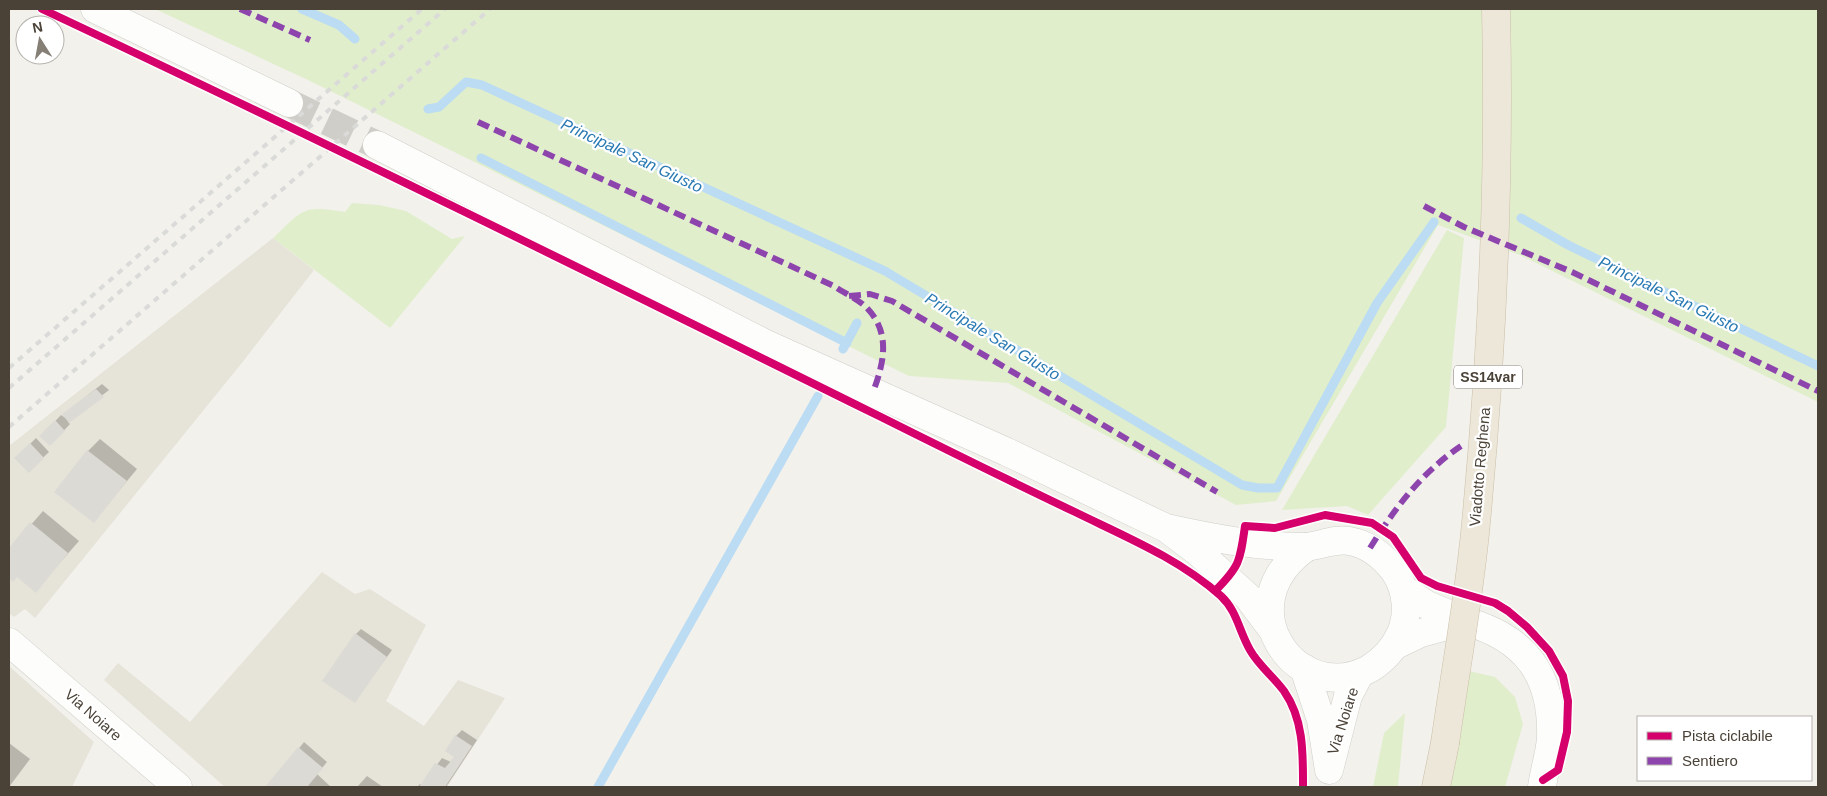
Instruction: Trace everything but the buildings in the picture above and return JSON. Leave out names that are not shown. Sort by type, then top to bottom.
[{"type":"highway","name":"Viadotto Reghena","points":[[1436,787],[1445,743],[1474,535],[1489,370],[1496,246],[1498,82],[1496,9]]},
{"type":"street","points":[[95,9],[289,104]]},
{"type":"street","points":[[377,145],[766,344],[1007,452],[1166,528],[1235,584],[1248,597],[1272,628],[1279,644],[1290,658],[1304,668],[1322,676],[1341,677],[1360,673],[1380,662],[1396,645],[1405,623],[1406,600],[1400,579],[1387,561],[1370,548],[1342,541],[1328,541],[1307,547],[1291,558],[1279,573],[1272,590],[1269,610],[1272,628]]},
{"type":"street","points":[[1166,528],[1243,544],[1307,547]]},
{"type":"street","points":[[1402,589],[1427,604],[1465,621],[1486,627],[1509,640],[1529,656],[1539,673],[1550,707],[1551,740],[1542,787]]},
{"type":"street","points":[[1396,645],[1421,633],[1465,621]]},
{"type":"street","name":"Via Noiare","points":[[9,642],[178,787]]},
{"type":"street","name":"Via Noiare","points":[[1304,668],[1321,720],[1328,778]]},
{"type":"street","name":"Via Noiare","points":[[1328,778],[1348,696],[1360,673]]},
{"type":"shaded area","points":[[273,238],[314,270],[241,364],[35,618],[25,609],[14,617],[9,613],[9,446]]},
{"type":"shaded area","points":[[322,572],[355,594],[370,589],[426,625],[386,701],[424,726],[458,680],[505,698],[447,787],[225,787],[104,680],[118,663],[190,722]]},
{"type":"shaded area","points":[[9,666],[94,742],[72,787],[9,787]]},
{"type":"green space","points":[[155,9],[1818,9],[1818,402],[1520,255],[1438,225],[1276,501],[1236,505],[1008,383],[909,376],[308,80]]},
{"type":"green space","points":[[352,203],[379,205],[406,211],[452,239],[465,236],[390,328],[273,238],[298,215],[304,212],[320,209],[345,212]]},
{"type":"green space","points":[[1447,230],[1464,238],[1446,427],[1368,515],[1347,506],[1282,510]]},
{"type":"green space","points":[[1469,671],[1495,677],[1515,697],[1523,724],[1505,787],[1450,787]]},
{"type":"green space","points":[[1405,713],[1398,787],[1373,787],[1384,733]]},
{"type":"waterway","name":"Principale San Giusto","points":[[302,9],[339,25],[355,39]]},
{"type":"waterway","name":"Principale San Giusto","points":[[428,109],[439,107],[466,82],[482,85],[885,271],[1242,485],[1258,488],[1277,488],[1377,303],[1434,222]]},
{"type":"waterway","points":[[481,158],[847,343]]},
{"type":"waterway","name":"Principale San Giusto","points":[[1521,218],[1568,245],[1818,366]]},
{"type":"waterway","points":[[843,349],[857,323]]},
{"type":"waterway","points":[[598,787],[818,396]]},
{"type":"tunnel","points":[[289,103],[377,145]]},
{"type":"railway","points":[[9,368],[422,9]]},
{"type":"railway","points":[[9,388],[445,9]]},
{"type":"railway","points":[[9,427],[490,9]]},
{"type":"marked path","points":[[240,9],[310,40]]},
{"type":"marked path","points":[[478,122],[834,286],[859,302],[875,318],[882,338],[882,359],[873,392]]},
{"type":"marked path","points":[[1424,206],[1464,227],[1572,272],[1818,391]]},
{"type":"marked path","points":[[849,296],[870,294],[892,301],[1217,492]]},
{"type":"marked path","points":[[1370,548],[1410,492],[1433,468],[1461,446]]},
{"type":"cycle path","points":[[42,9],[462,211],[1132,540],[1187,570],[1221,596],[1231,608],[1246,643],[1254,656],[1291,702],[1299,725],[1301,738],[1303,787]]},
{"type":"cycle path","points":[[1215,591],[1230,575],[1238,562],[1245,526],[1275,528],[1325,515],[1372,523],[1393,537],[1421,578],[1437,586],[1495,603],[1527,627],[1549,651],[1563,676],[1568,701],[1567,732],[1558,770],[1543,780]]}]
